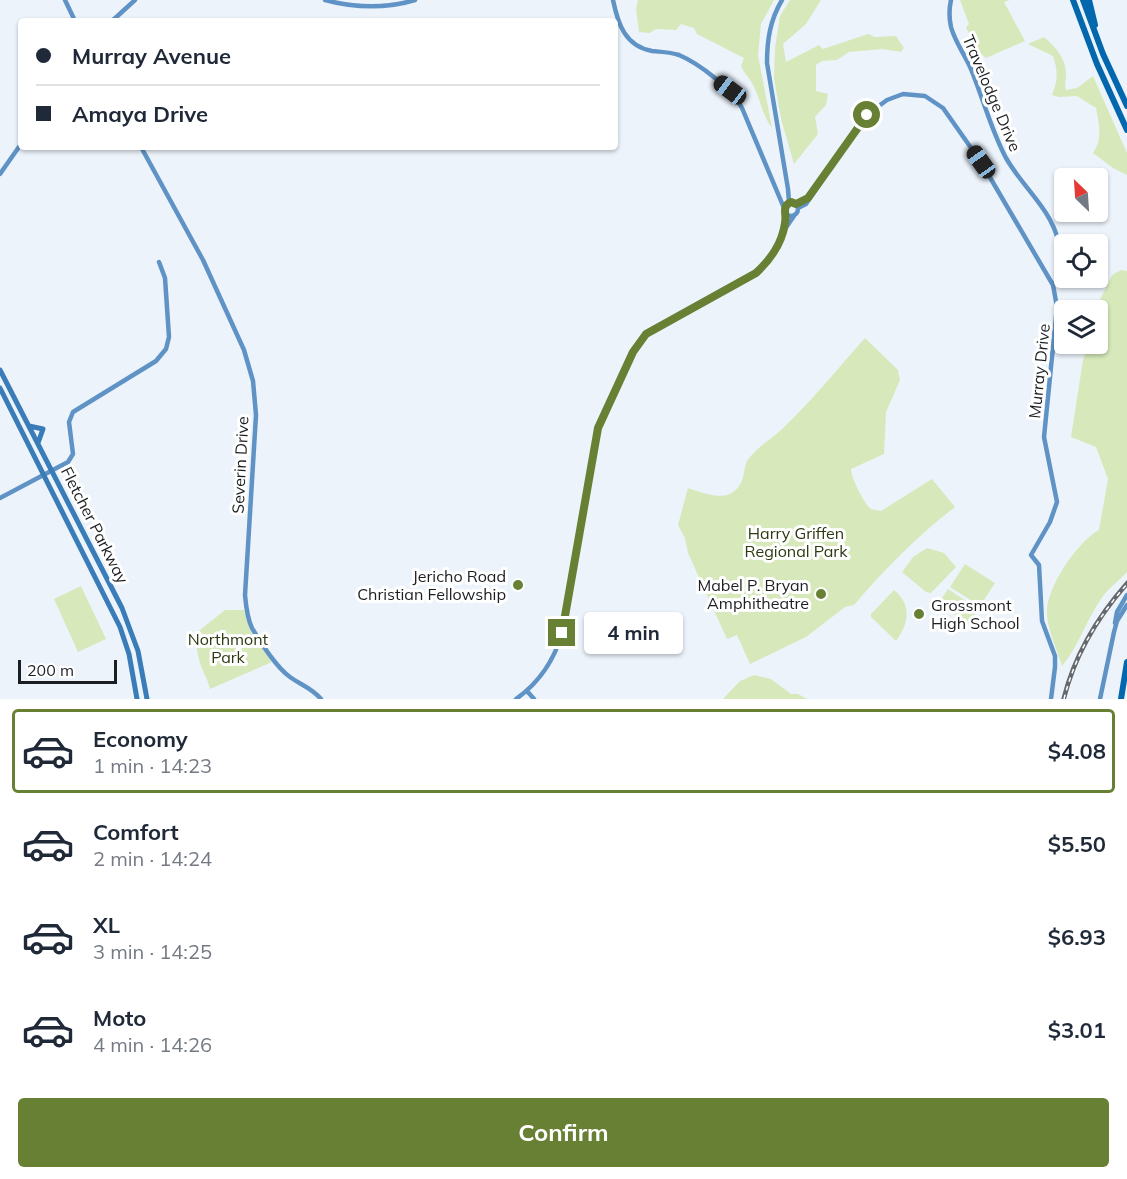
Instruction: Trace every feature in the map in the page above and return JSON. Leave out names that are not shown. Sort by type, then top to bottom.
[{"type":"highway","points":[[1071,0],[1127,130]]},
{"type":"highway","points":[[1083,0],[1103,54],[1127,106]]},
{"type":"highway","points":[[1089,0],[1103,54]]},
{"type":"highway","points":[[1121,699],[1127,662]]},
{"type":"main road","name":"Fletcher Parkway","points":[[0,370],[122,608],[138,651],[147,699]]},
{"type":"main road","name":"Fletcher Parkway","points":[[0,388],[120,627],[129,654],[137,699]]},
{"type":"main road","points":[[30,426],[43,429],[38,443]]},
{"type":"street","points":[[65,0],[74,18]]},
{"type":"street","points":[[115,18],[135,0]]},
{"type":"street","points":[[325,0],[369,7],[415,0]]},
{"type":"street","points":[[516,699],[542,675],[557,649],[562,633],[598,428],[633,352],[646,334],[756,273],[777,248],[786,214],[742,108],[732,93],[681,56],[651,51],[634,44],[621,28],[613,0]]},
{"type":"street","points":[[782,0],[770,30],[767,43],[767,63],[788,189],[793,204],[794,216],[783,231]]},
{"type":"street","name":"Travelodge Drive","points":[[951,0],[949,15],[951,27],[971,68],[1000,147],[1015,172],[1050,217],[1055,227],[1060,241],[1062,264],[1061,276],[1053,285]]},
{"type":"street","name":"Murray Drive","points":[[793,204],[806,204],[867,115],[882,104],[903,94],[929,97],[945,111],[981,162],[1053,285],[1057,306],[1044,437],[1057,502],[1050,522],[1031,555],[1039,565],[1042,621],[1054,656],[1055,668],[1051,699]]},
{"type":"street","points":[[0,174],[18,148]]},
{"type":"street","name":"Severin Drive","points":[[143,150],[203,260],[239,340],[253,381],[256,415],[245,595],[249,620],[252,628],[282,670],[294,680],[309,687],[321,699]]},
{"type":"street","points":[[778,194],[788,189]]},
{"type":"street","points":[[778,194],[793,204]]},
{"type":"street","points":[[784,208],[793,204]]},
{"type":"street","points":[[786,214],[794,216]]},
{"type":"street","points":[[0,498],[68,462],[72,457],[69,422],[75,410],[145,369],[164,352],[169,337],[165,278],[159,262]]},
{"type":"street","points":[[1100,699],[1117,612],[1127,595]]},
{"type":"street","points":[[1114,632],[1117,621],[1127,605]]},
{"type":"street","points":[[527,691],[534,699]]},
{"type":"green space","points":[[638,0],[774,0],[761,24],[758,55],[772,128],[753,84],[741,66],[744,58],[697,34],[694,28],[681,24],[676,30],[656,29],[650,33],[639,32],[636,9]]},
{"type":"green space","points":[[790,0],[821,0],[806,24],[783,44],[786,62],[819,45],[823,49],[868,34],[875,37],[896,36],[904,48],[901,52],[882,49],[849,52],[837,60],[822,61],[816,65],[816,91],[828,94],[826,105],[815,117],[818,134],[794,164],[781,119],[774,78],[775,48],[780,16]]},
{"type":"green space","points":[[960,0],[1010,0],[1004,2],[1025,41],[986,58],[976,50],[966,27],[969,24]]},
{"type":"green space","points":[[1044,37],[1056,49],[1065,64],[1066,90],[1077,88],[1093,76],[1127,153],[1127,175],[1093,153],[1099,137],[1096,108],[1077,96],[1052,95],[1057,76],[1053,56],[1028,44]]},
{"type":"green space","points":[[1121,270],[1127,271],[1127,572],[1103,596],[1062,666],[1049,629],[1047,605],[1056,581],[1072,556],[1090,536],[1099,530],[1108,479],[1096,447],[1071,437],[1085,354],[1108,354],[1108,300],[1100,300],[1106,288],[1108,288],[1112,275]]},
{"type":"green space","name":"Harry Griffen Regional Park","points":[[865,338],[898,370],[900,380],[886,412],[884,454],[851,469],[862,496],[871,509],[881,511],[932,479],[955,507],[902,553],[854,605],[845,607],[806,637],[750,664],[737,635],[727,639],[688,553],[685,538],[678,525],[688,488],[723,496],[738,488],[750,457],[803,408]]},
{"type":"green space","points":[[927,548],[944,553],[956,567],[931,593],[926,592],[902,572],[913,557]]},
{"type":"green space","points":[[965,564],[995,583],[980,606],[950,587]]},
{"type":"green space","points":[[81,586],[106,639],[78,652],[54,599]]},
{"type":"green space","points":[[948,589],[978,609],[969,624],[938,604]]},
{"type":"green space","points":[[894,590],[904,602],[907,615],[906,622],[896,641],[871,617],[871,614]]},
{"type":"green space","name":"Northmont Park","points":[[225,610],[244,610],[247,621],[272,662],[210,689],[200,663],[195,637],[200,630]]},
{"type":"green space","points":[[754,675],[771,679],[791,694],[798,694],[807,699],[723,699],[740,681]]},
{"type":"tram line","points":[[1062,699],[1072,666],[1087,636],[1105,608],[1127,581]]},
{"type":"railway","points":[[1064,699],[1074,667],[1088,638],[1106,610],[1127,584]]},
{"type":"place","name":"Jericho Road Christian Fellowship","points":[[518,585]]},
{"type":"place","name":"Mabel P. Bryan Amphitheatre","points":[[821,594]]},
{"type":"place","name":"Grossmont High School","points":[[919,614]]},
{"type":"route","points":[[562,633],[598,428],[633,352],[646,334],[756,273],[768,261],[777,248],[783,231],[786,204],[793,202],[796,204],[808,198],[867,115]]}]
